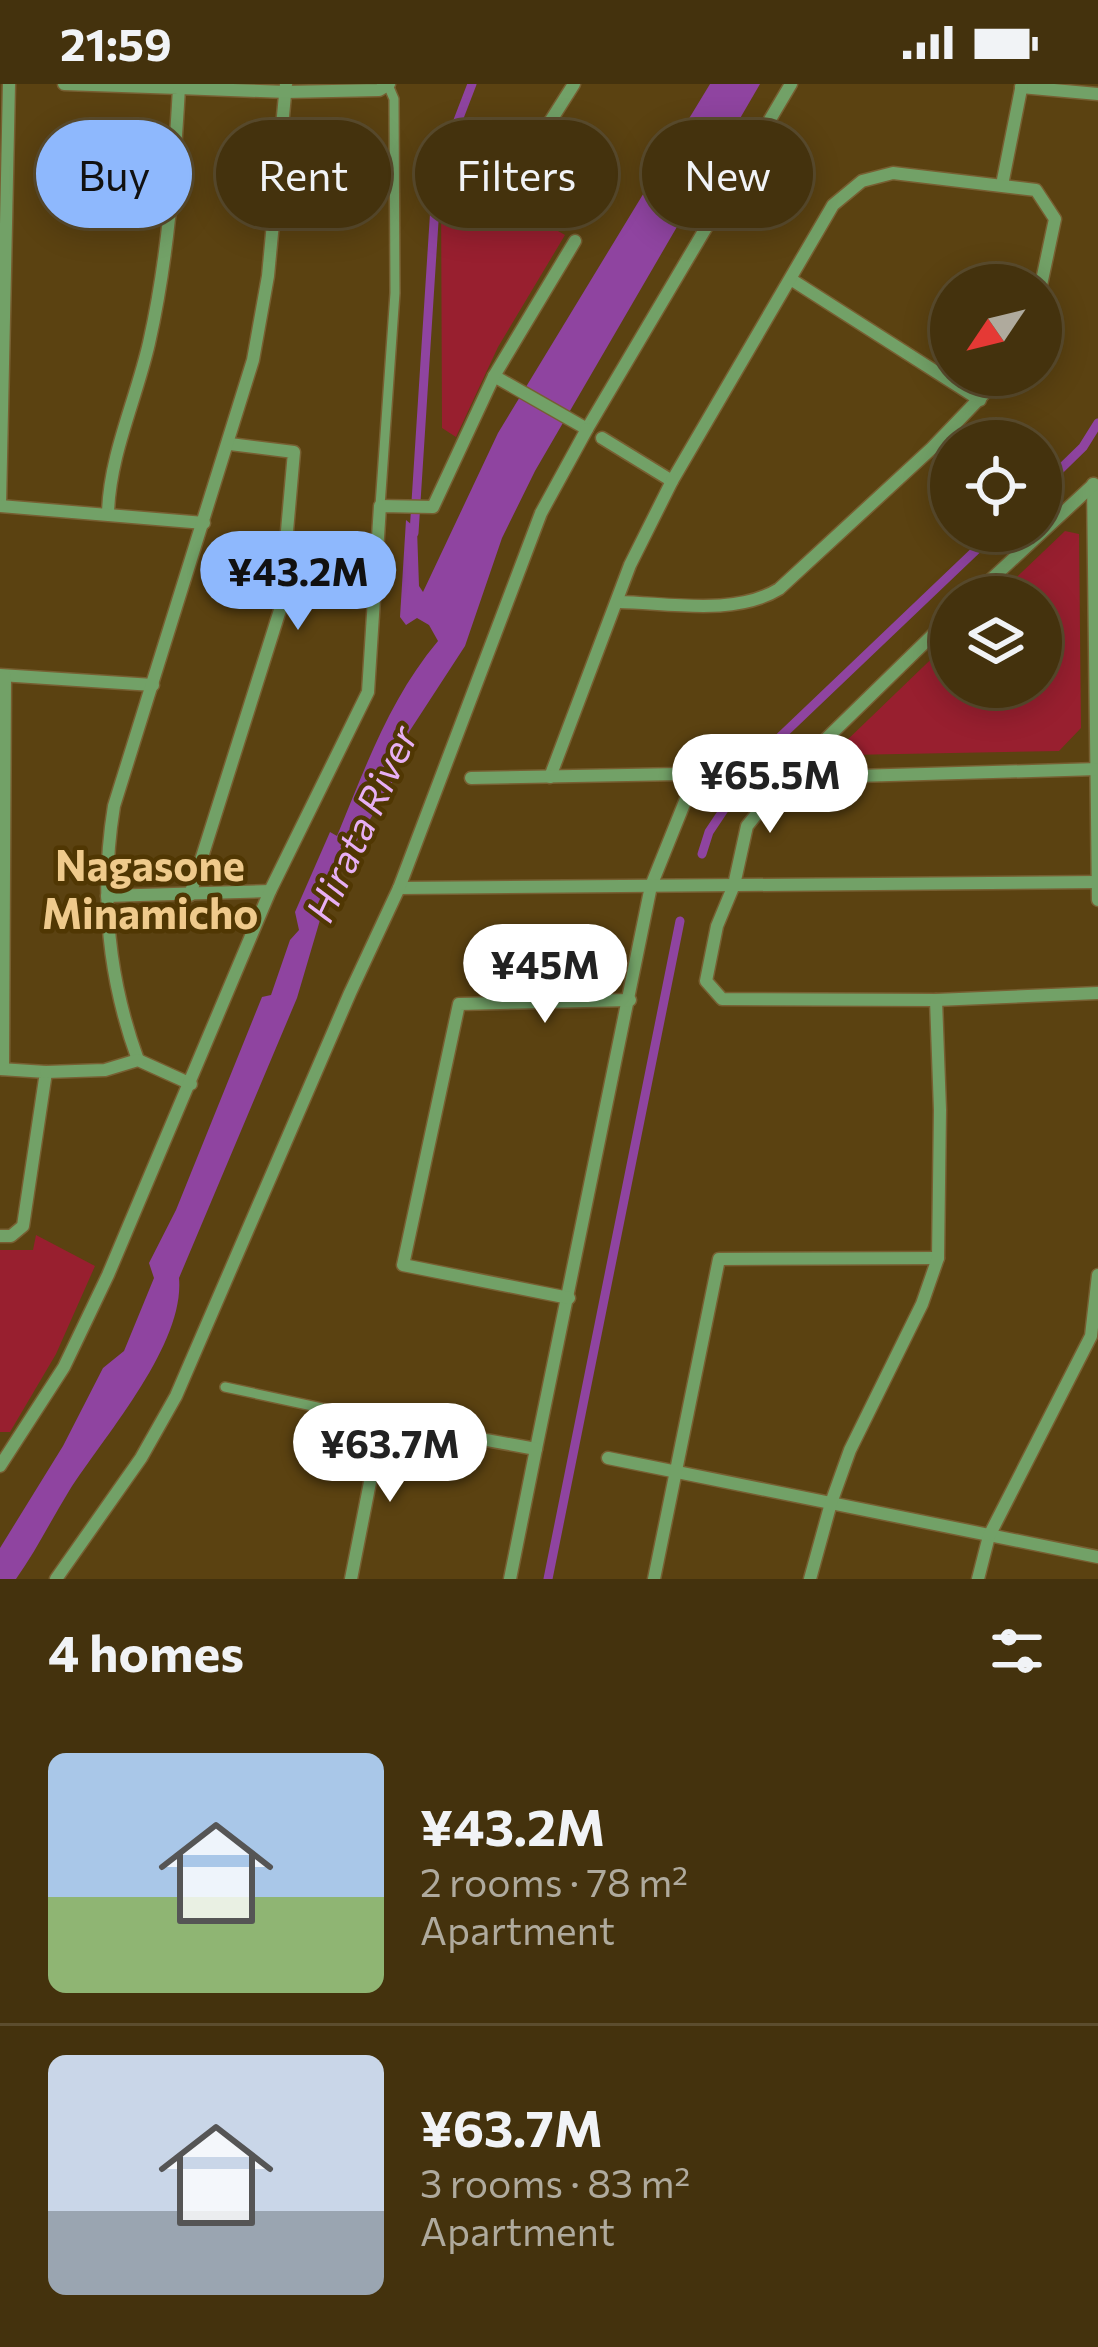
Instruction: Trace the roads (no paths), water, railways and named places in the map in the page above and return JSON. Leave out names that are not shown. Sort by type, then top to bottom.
[{"type":"street","points":[[9,84],[0,505],[204,523]]},
{"type":"street","points":[[64,84],[379,90],[388,84]]},
{"type":"street","points":[[551,120],[574,84]]},
{"type":"street","points":[[56,1579],[141,1458],[176,1396],[399,888],[541,513],[582,427],[791,84]]},
{"type":"street","points":[[1002,185],[1022,85],[1098,94]]},
{"type":"street","points":[[108,512],[109,480],[148,344],[171,219],[179,86]]},
{"type":"street","points":[[138,1060],[120,1012],[106,858],[114,806],[253,360],[268,276],[286,88]]},
{"type":"street","points":[[550,777],[630,565],[672,481],[833,205],[862,181],[893,172],[1036,190],[1055,219],[1045,264]]},
{"type":"street","points":[[0,1466],[64,1366],[191,1084],[270,890],[368,692],[380,506],[433,507],[575,241]]},
{"type":"street","points":[[793,280],[980,400]]},
{"type":"street","points":[[500,380],[582,427]]},
{"type":"street","points":[[619,602],[741,604],[762,599],[779,589],[984,396]]},
{"type":"street","points":[[602,439],[672,481]]},
{"type":"street","points":[[190,895],[280,610],[294,452],[230,444]]},
{"type":"street","points":[[994,576],[1096,481]]},
{"type":"street","points":[[1096,481],[1098,900]]},
{"type":"street","points":[[930,637],[787,778],[747,826],[706,981],[722,999],[936,1000],[1098,993]]},
{"type":"street","points":[[153,685],[3,676],[2,1069],[105,1070],[138,1060],[191,1084]]},
{"type":"street","points":[[787,778],[1097,769]]},
{"type":"street","points":[[471,778],[680,774],[690,789],[651,886],[510,1579]]},
{"type":"street","points":[[399,888],[1098,883]]},
{"type":"street","points":[[107,896],[270,890]]},
{"type":"street","points":[[568,1298],[403,1265],[459,1004],[630,1000]]},
{"type":"street","points":[[810,1579],[850,1450],[922,1304],[938,1258],[936,1000]]},
{"type":"street","points":[[0,1236],[11,1236],[23,1226],[46,1072]]},
{"type":"street","points":[[654,1579],[719,1259],[938,1258]]},
{"type":"street","points":[[978,1579],[989,1536],[1091,1336],[1098,1275]]},
{"type":"street","points":[[351,1579],[382,1421],[536,1449]]},
{"type":"street","points":[[608,1457],[1098,1557]]},
{"type":"lane","points":[[380,506],[394,293],[394,99],[388,84]]},
{"type":"lane","points":[[225,1387],[382,1421]]},
{"type":"water","points":[[710,84],[760,84],[739,120],[688,120]]},
{"type":"water","name":"Hirata River","points":[[642,196],[642,228],[676,228],[535,471],[502,538],[465,646],[409,732],[392,783],[349,854],[320,920],[297,998],[179,1278],[169,1332],[139,1389],[16,1579],[0,1579],[0,1548],[63,1446],[103,1368],[124,1351],[154,1278],[149,1263],[176,1210],[262,997],[271,995],[290,940],[299,930],[295,912],[330,832],[337,836],[392,710],[438,641],[429,625],[417,618],[406,625],[400,617],[406,520],[417,529],[423,592],[498,433]]},
{"type":"waterway","points":[[414,533],[437,175],[472,84]]},
{"type":"waterway","points":[[1062,468],[1098,423]]},
{"type":"waterway","points":[[702,854],[709,832],[759,757],[974,552]]},
{"type":"waterway","points":[[548,1579],[680,921]]},
{"type":"district","name":"Nagasone Minamicho","points":[[150,888]]}]
